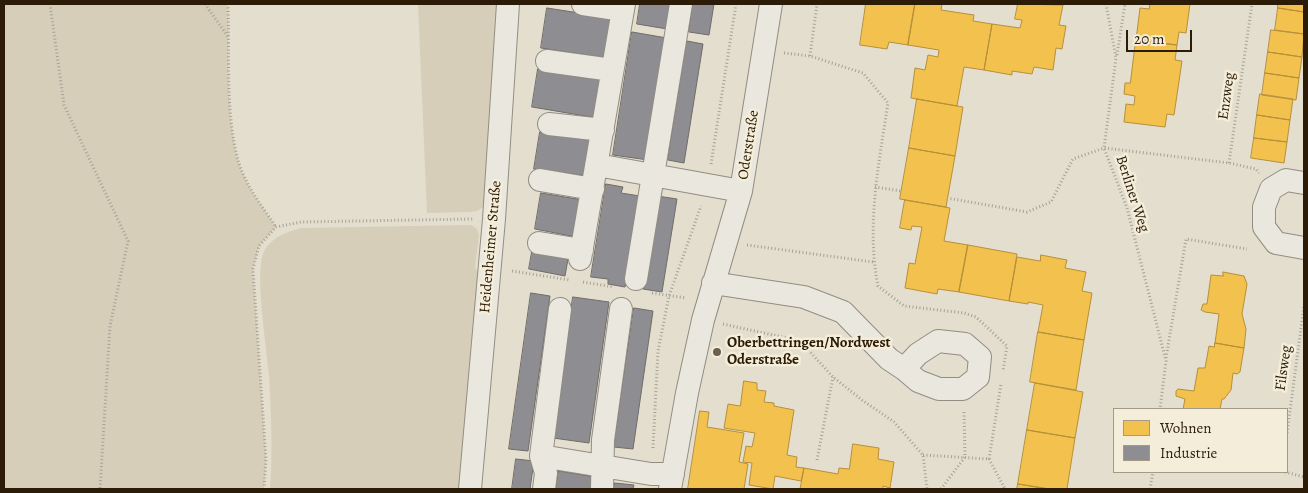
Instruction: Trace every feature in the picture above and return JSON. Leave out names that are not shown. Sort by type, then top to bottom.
[{"type":"street","name":"Heidenheimer Straße","points":[[470,489],[494,219],[508,4]]},
{"type":"street","points":[[539,243],[581,255],[598,165],[612,70],[624,7],[583,4]]},
{"type":"street","points":[[636,279],[681,4]]},
{"type":"street","name":"Oderstraße","points":[[665,479],[713,283],[741,191],[771,4]]},
{"type":"street","points":[[547,61],[612,70]]},
{"type":"street","points":[[549,124],[603,130]]},
{"type":"street","points":[[598,165],[741,191]]},
{"type":"street","points":[[540,180],[593,189]]},
{"type":"street","points":[[1304,183],[1286,180],[1271,189],[1264,206],[1264,227],[1276,243],[1304,248]]},
{"type":"street","points":[[713,283],[804,297],[843,312],[889,358],[918,381],[939,389],[963,389],[978,377],[980,357],[965,344],[938,341],[918,354],[904,369]]},
{"type":"street","points":[[544,489],[546,473],[541,456],[560,309]]},
{"type":"street","points":[[602,489],[604,440],[621,309]]},
{"type":"street","points":[[541,456],[604,466],[665,479]]},
{"type":"path","points":[[50,4],[64,104],[128,241],[110,326],[100,489]]},
{"type":"path","points":[[205,4],[229,38]]},
{"type":"path","points":[[228,4],[230,117],[238,160],[246,182],[276,227]]},
{"type":"path","points":[[665,479],[658,352],[669,296],[708,184],[736,4]]},
{"type":"path","points":[[810,56],[817,4]]},
{"type":"path","name":"Berliner Weg","points":[[1106,4],[1116,58],[1104,148],[1127,208],[1166,361]]},
{"type":"path","points":[[1116,58],[1125,4]]},
{"type":"path","name":"Enzweg","points":[[1229,162],[1252,4]]},
{"type":"path","points":[[765,50],[810,56],[864,74],[888,103],[876,186],[873,262],[878,286],[904,306],[976,316],[1007,346],[1002,374]]},
{"type":"path","points":[[947,198],[1027,212],[1051,202],[1073,159],[1104,148],[1229,162],[1256,169],[1271,189]]},
{"type":"path","points":[[876,186],[901,191]]},
{"type":"path","points":[[264,489],[266,459],[252,269],[259,246],[276,227],[301,222],[494,219]]},
{"type":"path","name":"Berliner Weg","points":[[1160,408],[1186,239],[1247,248]]},
{"type":"path","points":[[726,242],[873,262]]},
{"type":"path","points":[[490,268],[552,278]]},
{"type":"path","name":"Filsweg","points":[[1288,426],[1304,306]]},
{"type":"path","points":[[704,320],[800,341],[833,377],[894,422],[923,455],[927,489]]},
{"type":"path","points":[[817,460],[833,377]]},
{"type":"path","points":[[1001,384],[989,460],[1004,489]]},
{"type":"path","points":[[941,489],[965,457],[963,389]]},
{"type":"path","points":[[923,455],[989,460]]},
{"type":"path","points":[[1150,489],[1153,473]]},
{"type":"path","points":[[1288,473],[1304,477]]},
{"type":"shaded area","points":[[4,4],[228,4],[229,95],[234,143],[239,164],[247,182],[276,227],[259,246],[253,269],[266,459],[264,489],[4,489]]},
{"type":"shaded area","points":[[418,4],[501,4],[485,206],[477,211],[427,213]]},
{"type":"shaded area","points":[[471,225],[477,229],[479,235],[475,267],[482,278],[462,489],[270,489],[272,446],[269,375],[260,275],[261,261],[267,246],[281,235],[302,228]]},
{"type":"building: Wohnen","points":[[866,4],[915,4],[908,45],[889,42],[887,49],[860,45]]},
{"type":"building: Wohnen","points":[[915,4],[942,4],[941,10],[974,15],[973,21],[992,24],[984,70],[964,67],[957,106],[911,98],[915,68],[925,70],[928,55],[938,57],[939,50],[908,45]]},
{"type":"building: Wohnen","points":[[1018,4],[1063,5],[1059,25],[1066,26],[1062,49],[1056,48],[1053,70],[1034,67],[1032,74],[1012,71],[1012,75],[984,70],[992,24],[1020,28],[1022,20],[1015,19]]},
{"type":"building: Wohnen","points":[[1150,4],[1190,4],[1186,33],[1179,32],[1177,45],[1136,40],[1140,8],[1149,9]]},
{"type":"building: Wohnen","points":[[1278,4],[1304,4],[1304,12],[1278,8]]},
{"type":"building: Wohnen","points":[[1278,8],[1304,12],[1304,34],[1275,30]]},
{"type":"building: Wohnen","points":[[1271,30],[1304,34],[1302,57],[1268,52]]},
{"type":"building: Wohnen","points":[[1136,40],[1177,45],[1175,60],[1182,61],[1174,115],[1167,114],[1165,127],[1124,122],[1126,104],[1134,105],[1135,96],[1124,94],[1125,83],[1130,83]]},
{"type":"building: Wohnen","points":[[1268,52],[1302,57],[1299,78],[1265,73]]},
{"type":"building: Wohnen","points":[[1265,73],[1299,78],[1296,100],[1262,95]]},
{"type":"building: Wohnen","points":[[1260,94],[1293,99],[1290,120],[1257,115]]},
{"type":"building: Wohnen","points":[[917,99],[963,107],[955,156],[909,148]]},
{"type":"building: Wohnen","points":[[1257,115],[1290,120],[1287,142],[1254,138]]},
{"type":"building: Wohnen","points":[[1254,138],[1287,142],[1284,163],[1251,158]]},
{"type":"building: Wohnen","points":[[909,148],[955,156],[946,207],[900,199]]},
{"type":"building: Wohnen","points":[[905,200],[950,208],[944,241],[968,245],[959,292],[938,289],[937,294],[905,288],[909,263],[915,264],[922,227],[912,226],[911,230],[900,228]]},
{"type":"building: Wohnen","points":[[968,245],[1017,254],[1009,301],[959,292]]},
{"type":"building: Wohnen","points":[[1041,255],[1067,260],[1065,268],[1086,272],[1082,291],[1092,293],[1084,340],[1038,332],[1043,305],[1009,301],[1017,257],[1040,261]]},
{"type":"building: Wohnen","points":[[1223,272],[1244,276],[1247,284],[1242,314],[1246,329],[1244,348],[1215,343],[1219,314],[1201,310],[1203,304],[1207,304],[1211,275],[1223,276]]},
{"type":"building: Wohnen","points":[[1038,332],[1084,340],[1076,390],[1030,382]]},
{"type":"building: Wohnen","points":[[1215,343],[1244,348],[1240,372],[1237,374],[1233,373],[1231,390],[1222,399],[1220,408],[1183,408],[1185,399],[1176,396],[1176,391],[1178,389],[1194,391],[1198,368],[1205,368],[1209,346],[1214,347]]},
{"type":"building: Wohnen","points":[[744,381],[757,383],[757,390],[766,391],[764,402],[774,403],[774,406],[794,410],[787,455],[797,457],[796,467],[804,468],[801,481],[775,476],[773,489],[749,485],[752,463],[743,462],[746,446],[752,447],[755,433],[724,428],[728,404],[740,406]]},
{"type":"building: Wohnen","points":[[1035,383],[1083,392],[1075,438],[1027,430]]},
{"type":"building: Wohnen","points":[[700,411],[709,412],[707,427],[744,433],[739,462],[748,464],[744,489],[688,489]]},
{"type":"building: Wohnen","points":[[1027,430],[1075,438],[1067,489],[1049,489],[1018,484]]},
{"type":"building: Wohnen","points":[[853,444],[879,448],[878,459],[894,462],[890,488],[883,486],[883,489],[800,489],[804,468],[838,474],[839,468],[849,469]]},
{"type":"building: Wohnen","points":[[1018,484],[1049,489],[1017,489]]},
{"type":"building: Industrie","points":[[640,4],[677,4],[673,30],[637,24]]},
{"type":"building: Industrie","points":[[693,4],[714,4],[709,35],[689,32]]},
{"type":"building: Industrie","points":[[547,8],[612,18],[607,58],[541,48]]},
{"type":"building: Industrie","points":[[632,32],[667,38],[648,160],[613,155]]},
{"type":"building: Industrie","points":[[687,41],[703,44],[684,163],[668,160]]},
{"type":"building: Industrie","points":[[538,69],[604,80],[597,118],[532,107]]},
{"type":"building: Industrie","points":[[540,132],[593,139],[588,176],[534,169]]},
{"type":"building: Industrie","points":[[606,184],[623,187],[621,193],[640,196],[625,287],[608,284],[608,279],[591,277]]},
{"type":"building: Industrie","points":[[541,193],[583,200],[576,237],[535,229]]},
{"type":"building: Industrie","points":[[657,196],[677,199],[662,292],[643,289]]},
{"type":"building: Industrie","points":[[532,252],[568,259],[565,276],[529,269]]},
{"type":"building: Industrie","points":[[531,293],[550,296],[528,451],[509,449]]},
{"type":"building: Industrie","points":[[573,297],[609,302],[589,443],[553,438]]},
{"type":"building: Industrie","points":[[634,308],[653,311],[633,449],[614,447]]},
{"type":"building: Industrie","points":[[516,459],[534,461],[530,489],[512,489]]},
{"type":"building: Industrie","points":[[559,471],[595,477],[593,489],[556,489]]},
{"type":"building: Industrie","points":[[615,483],[634,485],[633,489],[614,489]]},
{"type":"place","name":"Oberbettringen/Nordwest Oderstraße","points":[[717,352]]}]
